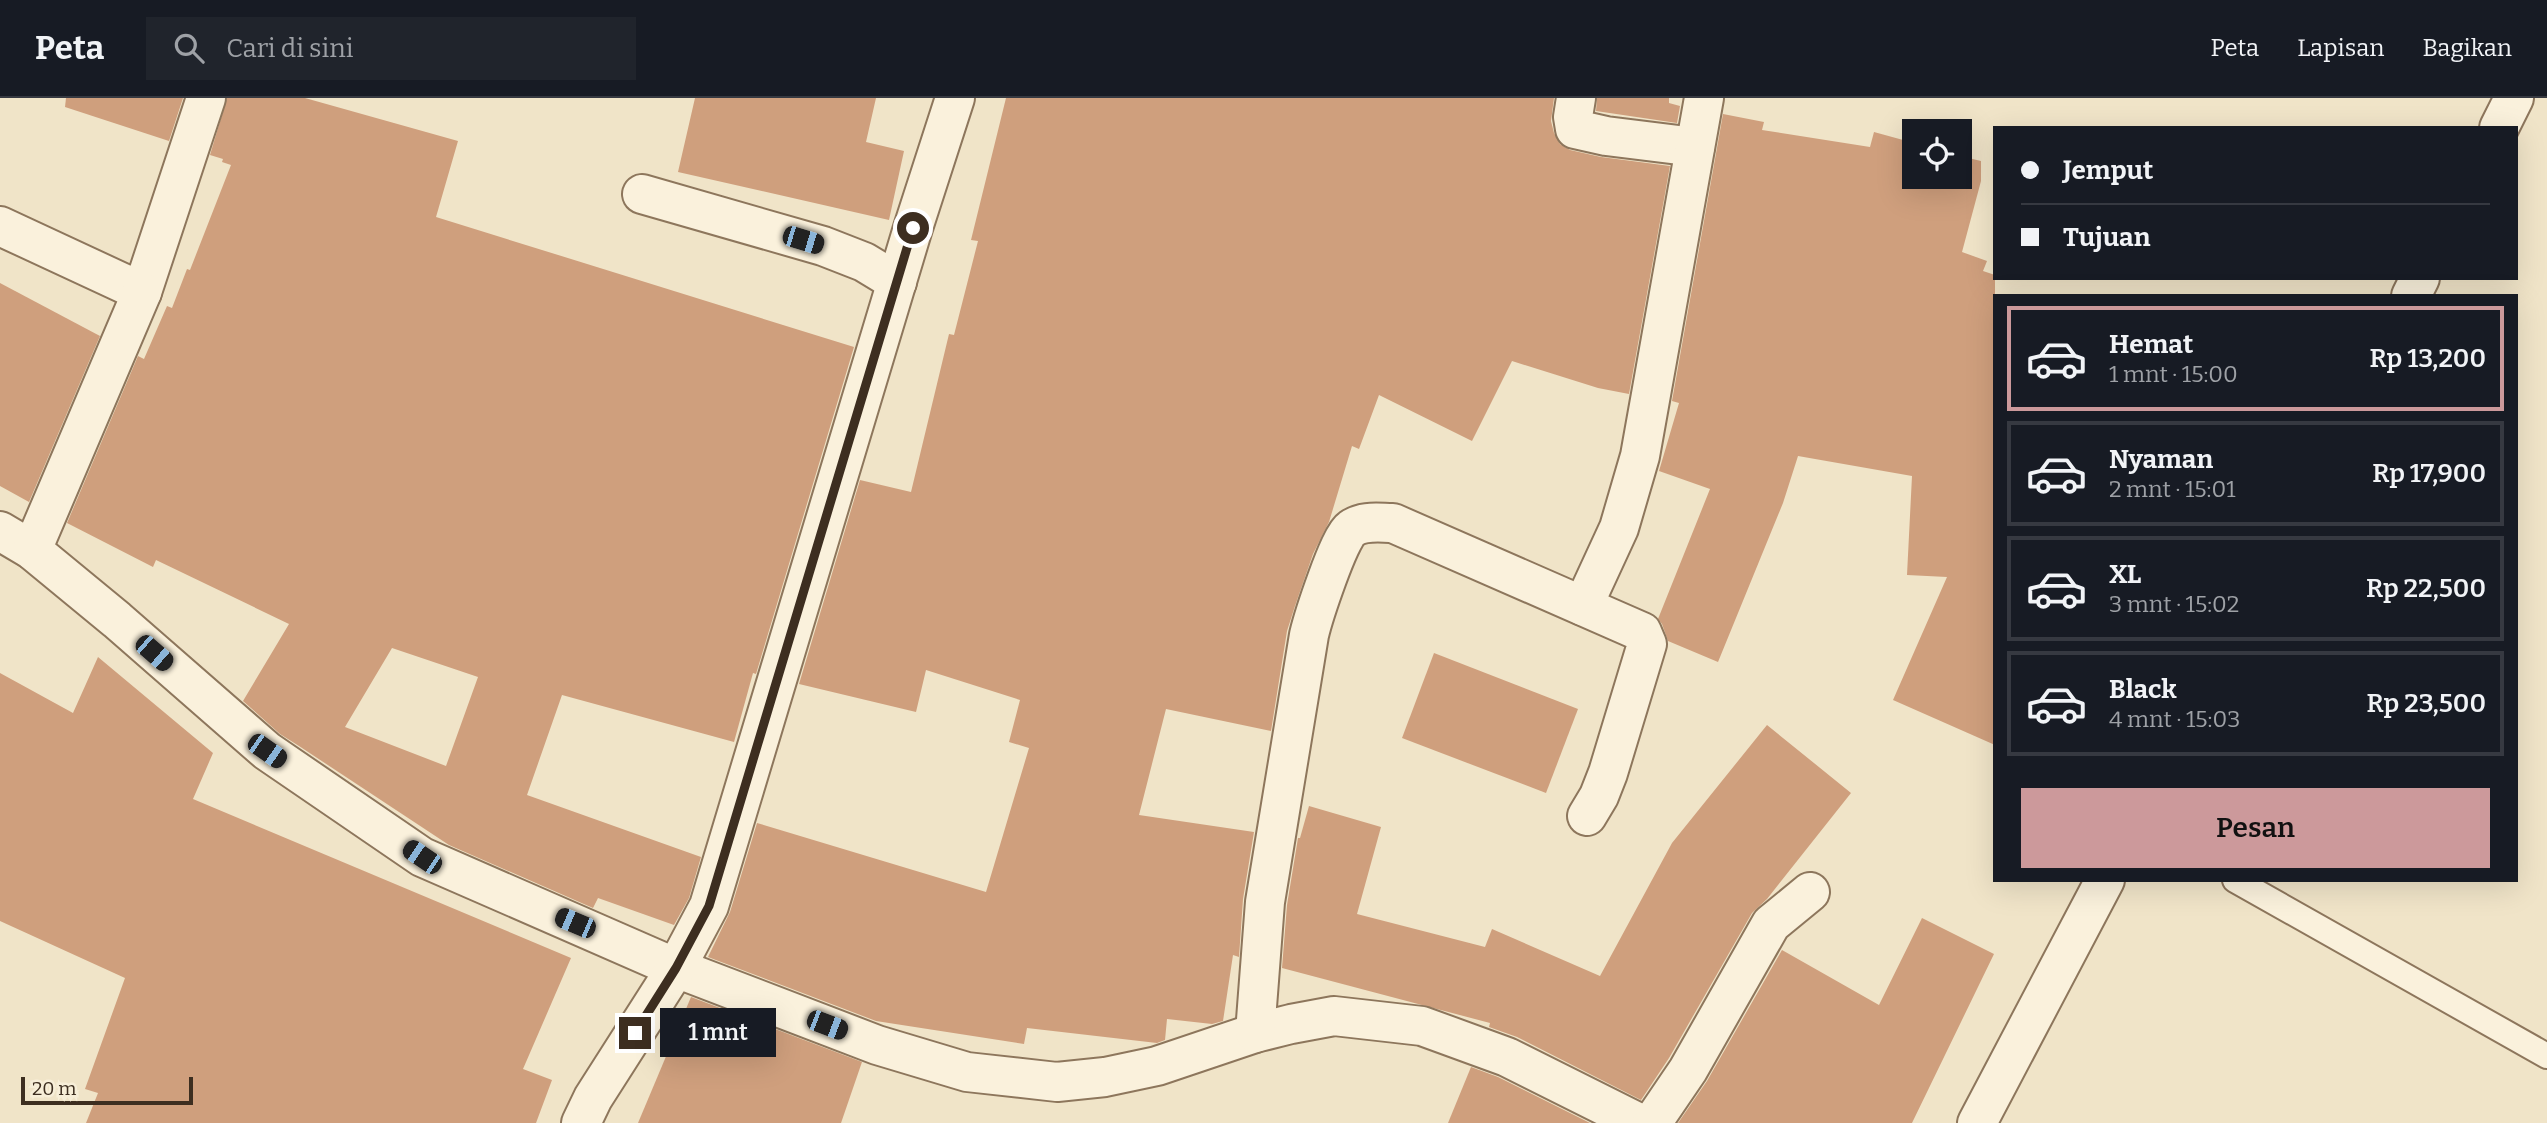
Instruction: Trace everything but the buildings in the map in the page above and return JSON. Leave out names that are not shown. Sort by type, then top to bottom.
[{"type":"street","points":[[206,98],[142,292],[16,541],[267,751],[422,857],[676,968],[877,1045],[967,1072],[1057,1082],[1105,1077],[1157,1066],[1255,1033],[1334,1016],[1422,1026],[1507,1057],[1639,1123]]},
{"type":"street","points":[[581,1123],[593,1098],[676,968],[709,906],[955,98]]},
{"type":"street","points":[[1576,98],[1573,117],[1575,129],[1606,136],[1695,147]]},
{"type":"street","points":[[1583,606],[1619,528],[1640,456],[1704,98]]},
{"type":"street","points":[[2500,126],[2514,98]]},
{"type":"street","points":[[642,194],[822,246],[864,262],[897,282]]},
{"type":"street","points":[[0,226],[142,292]]},
{"type":"street","points":[[1255,1033],[1265,902],[1309,635],[1316,605],[1348,530],[1362,523],[1394,523],[1642,632],[1647,645],[1608,773],[1587,816]]},
{"type":"street","points":[[1977,1123],[2104,882]]},
{"type":"street","points":[[1652,1123],[1688,1070],[1771,924],[1810,892]]},
{"type":"lane","points":[[2239,882],[2547,1056]]},
{"type":"route","points":[[635,1033],[676,968],[709,906],[913,228]]}]
